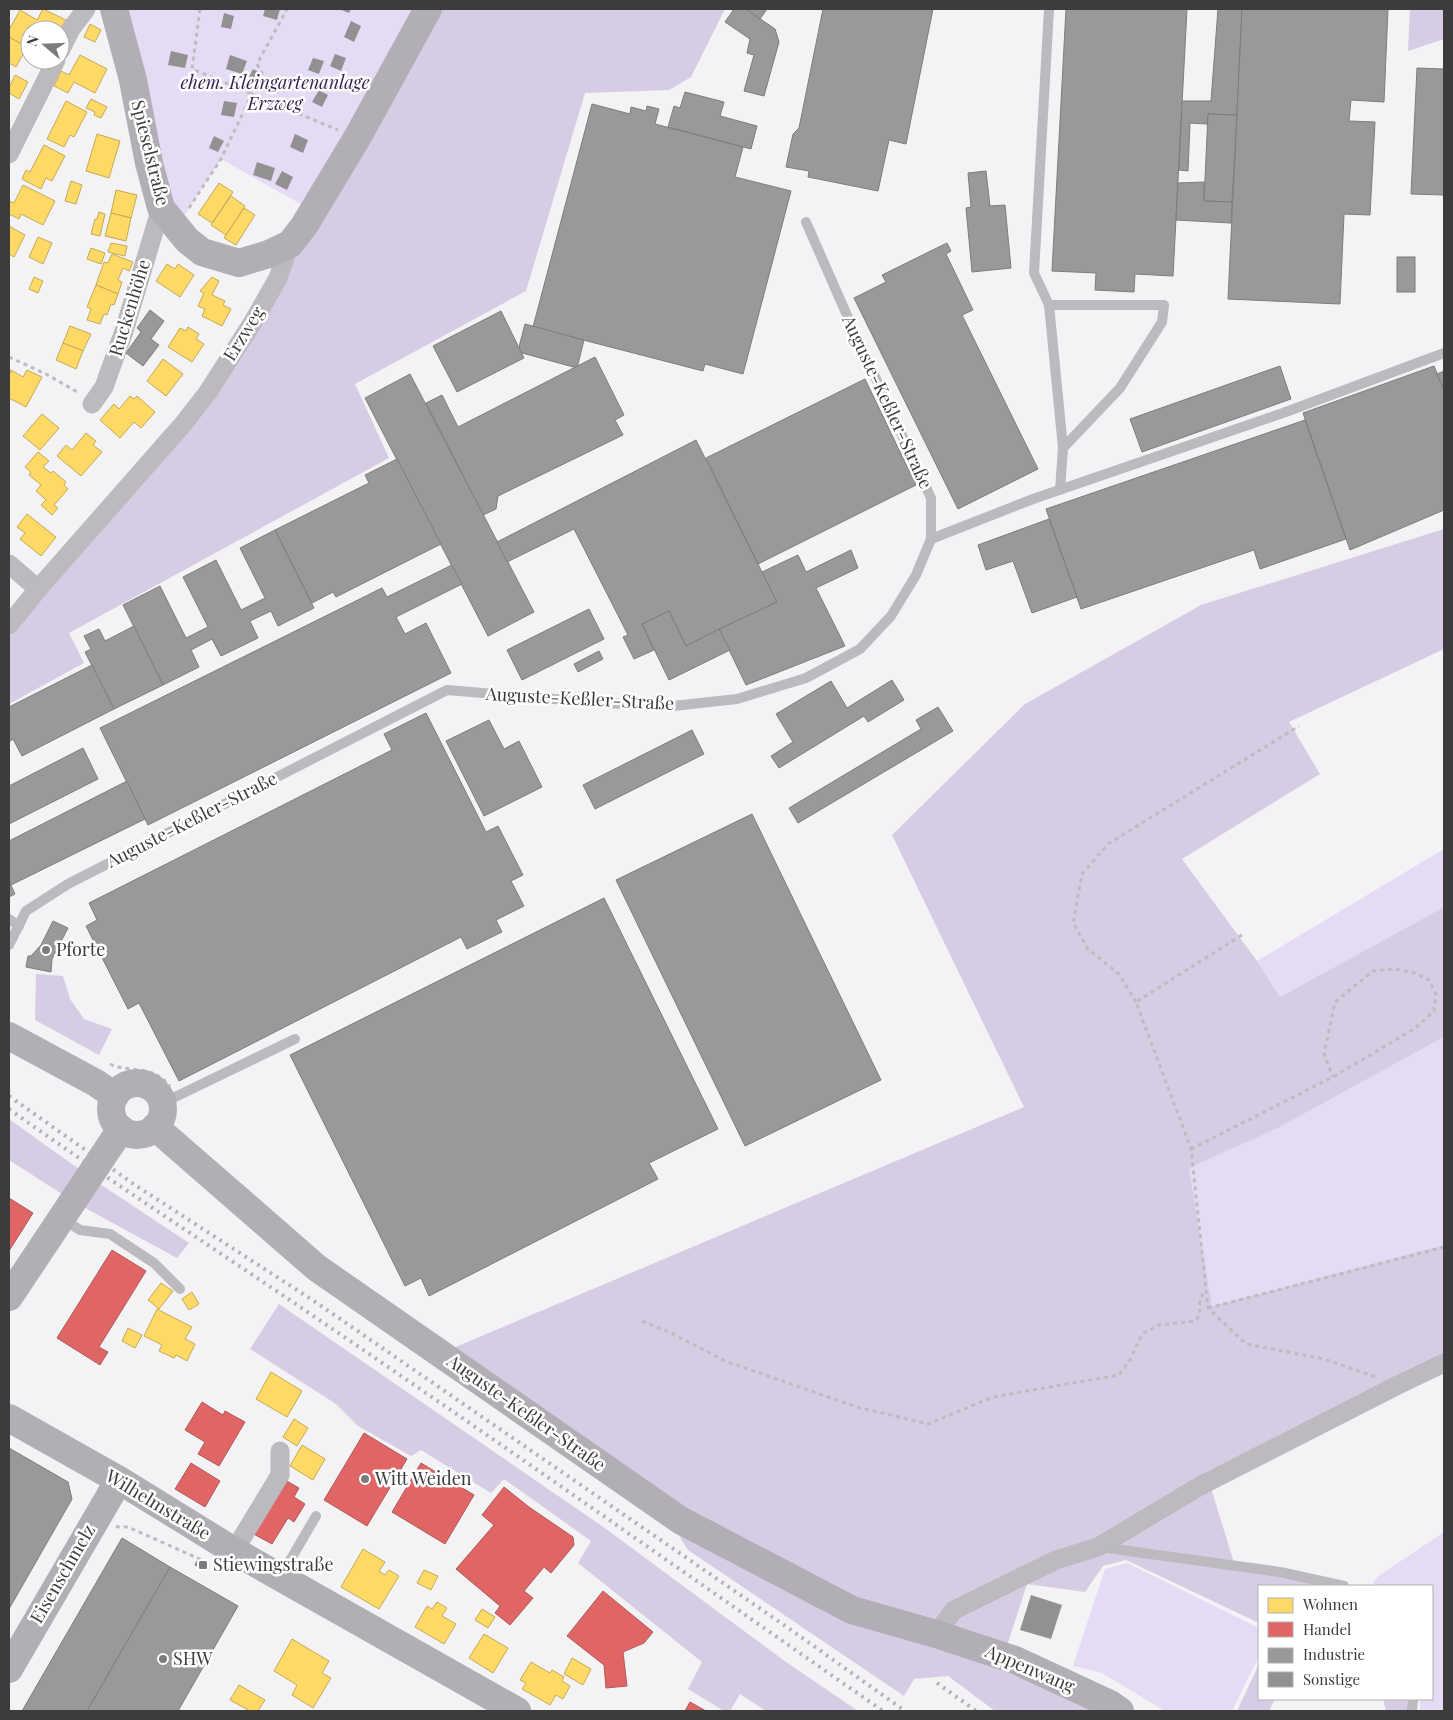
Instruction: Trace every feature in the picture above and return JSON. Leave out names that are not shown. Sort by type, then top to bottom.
[{"type":"street","points":[[70,31],[86,9]]},
{"type":"street","name":"Spieselstraße","points":[[114,9],[133,80],[149,163],[168,217],[187,240],[202,252],[239,263],[269,254],[290,244]]},
{"type":"street","name":"Erzweg","points":[[9,625],[38,589],[184,423],[208,392],[253,322],[274,285],[290,244],[304,226],[357,138],[428,9]]},
{"type":"street","points":[[9,154],[51,70]]},
{"type":"street","name":"Ruckenhöhe","points":[[92,404],[104,387],[168,217]]},
{"type":"street","points":[[9,564],[38,589]]},
{"type":"street","points":[[9,1036],[115,1096],[112,1116],[121,1129],[128,1134],[144,1134],[164,1109]]},
{"type":"street","name":"Auguste-Keßler-Straße","points":[[115,1096],[130,1084],[138,1083],[153,1089],[159,1095],[164,1109],[317,1268],[680,1520],[852,1610],[936,1634]]},
{"type":"street","points":[[9,1297],[121,1129]]},
{"type":"street","points":[[936,1634],[954,1610],[1056,1560],[1098,1547],[1200,1486],[1444,1363]]},
{"type":"street","name":"Wilhelmstraße","points":[[9,1418],[119,1480],[234,1551],[516,1711]]},
{"type":"street","points":[[234,1551],[280,1475],[280,1451]]},
{"type":"street","name":"Eisenschmelz","points":[[9,1669],[119,1480]]},
{"type":"street","name":"Appenwang","points":[[936,1634],[1015,1660],[1110,1704],[1120,1711]]},
{"type":"lane","points":[[1049,9],[1034,273],[1049,305],[1063,448],[1060,490]]},
{"type":"lane","name":"Auguste-Keßler-Straße","points":[[9,944],[26,911],[68,884],[447,690],[602,703],[673,706],[737,699],[806,678],[860,649],[891,616],[916,575],[931,539],[931,498],[806,222]]},
{"type":"lane","points":[[1049,305],[1164,305],[1162,322],[1120,388],[1063,448]]},
{"type":"lane","points":[[931,539],[1060,490],[1283,413],[1444,353]]},
{"type":"lane","points":[[9,919],[18,926]]},
{"type":"lane","points":[[164,1109],[295,1039]]},
{"type":"lane","points":[[62,1218],[80,1230],[110,1234],[154,1263],[180,1289]]},
{"type":"lane","points":[[280,1577],[316,1516]]},
{"type":"lane","points":[[1098,1547],[1280,1572],[1339,1585]]},
{"type":"path","points":[[200,9],[192,69],[357,138]]},
{"type":"path","points":[[168,217],[182,219],[221,159],[262,73],[258,64],[287,9]]},
{"type":"path","points":[[9,357],[46,374],[84,395],[92,404]]},
{"type":"path","points":[[1299,726],[1108,844],[1082,874],[1073,923],[1088,949],[1119,974],[1136,1002],[1191,1149],[1208,1308],[1246,1344],[1324,1359],[1398,1385]]},
{"type":"path","points":[[1136,1002],[1242,935]]},
{"type":"path","points":[[1191,1149],[1332,1077],[1414,1029],[1434,1011],[1436,994],[1430,980],[1415,973],[1395,969],[1373,971],[1335,1002],[1324,1054],[1332,1077]]},
{"type":"path","points":[[106,1062],[115,1066],[142,1069],[162,1078],[169,1086],[164,1109]]},
{"type":"path","points":[[1208,1308],[1444,1247]]},
{"type":"path","points":[[642,1321],[669,1332],[724,1361],[857,1407],[928,1424],[993,1397],[1119,1375],[1130,1360],[1142,1334],[1159,1325],[1195,1321],[1200,1315],[1199,1301],[1206,1292]]},
{"type":"path","points":[[98,1515],[118,1527],[128,1527],[204,1561],[203,1565]]},
{"type":"green space","name":"ehem. Kleingartenanlage Erzweg","points":[[117,9],[420,9],[306,207],[221,159],[182,219],[155,164]]},
{"type":"green space","points":[[1444,849],[1444,907],[1280,997],[1257,961]]},
{"type":"green space","points":[[1444,1037],[1444,1245],[1212,1306],[1189,1168],[1278,1128]]},
{"type":"green space","points":[[1444,1532],[1444,1711],[1420,1711],[1420,1700],[1433,1700],[1433,1585],[1376,1585],[1373,1583],[1377,1577]]},
{"type":"green space","points":[[1127,1563],[1258,1628],[1258,1658],[1232,1711],[1165,1711],[1102,1673],[1073,1666],[1105,1569]]},
{"type":"shaded area","points":[[433,9],[725,9],[691,77],[669,90],[585,93],[526,291],[355,384],[389,458],[69,633],[84,663],[9,704],[9,637],[259,324]]},
{"type":"shaded area","points":[[1410,9],[1444,9],[1444,39],[1408,51]]},
{"type":"shaded area","points":[[1444,529],[1444,649],[1289,722],[1320,774],[1182,859],[1257,961],[1280,997],[1444,907],[1444,1037],[1278,1128],[1189,1168],[1212,1306],[1444,1245],[1444,1356],[1206,1472],[1235,1566],[1339,1585],[1258,1585],[1258,1623],[1126,1560],[1103,1566],[1085,1592],[1027,1584],[1006,1649],[898,1619],[684,1512],[446,1351],[1024,1107],[892,835],[1025,704],[1201,605]]},
{"type":"shaded area","points":[[36,974],[63,976],[70,999],[84,1019],[112,1029],[99,1055],[35,1020]]},
{"type":"shaded area","points":[[9,1119],[97,1182],[189,1243],[177,1258],[76,1203],[9,1160]]},
{"type":"shaded area","points":[[279,1304],[602,1526],[786,1662],[858,1711],[766,1711],[740,1694],[730,1711],[724,1711],[688,1689],[702,1662],[578,1563],[591,1541],[504,1479],[491,1493],[421,1450],[411,1456],[358,1426],[336,1404],[250,1349]]},
{"type":"shaded area","points":[[673,1526],[936,1641],[1106,1711],[995,1711],[948,1676],[914,1679],[904,1696],[688,1550]]},
{"type":"shaded area","points":[[1258,1666],[1258,1700],[1274,1700],[1269,1711],[1237,1711]]},
{"type":"shaded area","points":[[1383,1700],[1413,1700],[1412,1711],[1386,1711]]},
{"type":"building: Wohnen","points":[[43,9],[66,20],[37,20]]},
{"type":"building: Wohnen","points":[[20,10],[37,20],[20,20],[20,43],[9,37],[9,30]]},
{"type":"building: Wohnen","points":[[90,24],[101,30],[95,42],[84,37]]},
{"type":"building: Wohnen","points":[[9,37],[20,43],[20,60],[16,67],[9,63]]},
{"type":"building: Wohnen","points":[[80,55],[107,69],[95,93],[74,82],[68,93],[54,86],[61,71],[69,75]]},
{"type":"building: Wohnen","points":[[15,75],[28,82],[19,99],[9,93],[9,88]]},
{"type":"building: Wohnen","points":[[91,99],[107,107],[101,118],[94,115],[95,112],[86,108]]},
{"type":"building: Wohnen","points":[[66,101],[87,112],[74,137],[70,135],[64,147],[47,139]]},
{"type":"building: Wohnen","points":[[97,134],[120,141],[109,178],[86,171]]},
{"type":"building: Wohnen","points":[[44,145],[65,156],[52,181],[46,178],[41,189],[22,179],[26,170],[30,172]]},
{"type":"building: Wohnen","points":[[71,181],[82,185],[76,204],[65,201]]},
{"type":"building: Wohnen","points":[[219,183],[233,192],[212,223],[198,214]]},
{"type":"building: Wohnen","points":[[23,185],[55,201],[43,225],[21,214],[19,219],[9,214],[9,201],[14,203]]},
{"type":"building: Wohnen","points":[[116,190],[137,195],[131,218],[111,213]]},
{"type":"building: Wohnen","points":[[231,196],[245,206],[226,235],[211,225]]},
{"type":"building: Wohnen","points":[[244,208],[255,215],[236,245],[224,238]]},
{"type":"building: Wohnen","points":[[99,212],[105,214],[100,236],[91,234]]},
{"type":"building: Wohnen","points":[[111,213],[131,218],[126,241],[105,236]]},
{"type":"building: Wohnen","points":[[9,226],[25,235],[14,257],[9,254]]},
{"type":"building: Wohnen","points":[[38,237],[52,243],[43,264],[29,257]]},
{"type":"building: Wohnen","points":[[111,243],[127,246],[125,256],[108,252]]},
{"type":"building: Wohnen","points":[[91,248],[105,253],[101,264],[87,259]]},
{"type":"building: Wohnen","points":[[112,254],[133,262],[129,271],[123,268],[118,280],[122,282],[118,294],[96,285],[104,262],[108,263]]},
{"type":"building: Wohnen","points":[[167,264],[175,269],[178,264],[194,275],[180,297],[156,281]]},
{"type":"building: Wohnen","points":[[34,277],[43,281],[38,293],[29,289]]},
{"type":"building: Wohnen","points":[[212,277],[219,281],[212,295],[225,301],[223,305],[231,309],[222,326],[202,316],[205,309],[198,306],[204,293],[200,291]]},
{"type":"building: Wohnen","points":[[96,285],[118,294],[114,305],[111,304],[107,315],[104,314],[100,324],[87,320],[91,309],[87,307]]},
{"type":"building: Wohnen","points":[[70,326],[91,334],[83,351],[63,343]]},
{"type":"building: Wohnen","points":[[188,327],[199,334],[196,339],[204,344],[192,362],[168,347],[180,328],[186,331]]},
{"type":"building: Wohnen","points":[[63,343],[83,351],[76,369],[56,360]]},
{"type":"building: Wohnen","points":[[163,359],[183,374],[166,396],[147,381]]},
{"type":"building: Wohnen","points":[[11,370],[23,377],[27,370],[42,377],[26,407],[9,398],[9,375]]},
{"type":"building: Wohnen","points":[[130,396],[134,399],[137,396],[155,412],[141,428],[134,422],[120,438],[100,420],[114,404],[119,409]]},
{"type":"building: Wohnen","points":[[42,414],[59,428],[40,450],[23,436]]},
{"type":"building: Wohnen","points":[[86,433],[96,441],[93,445],[102,452],[81,476],[57,456],[66,445],[72,450]]},
{"type":"building: Wohnen","points":[[38,452],[49,461],[43,467],[51,473],[53,471],[66,482],[64,485],[68,489],[54,505],[58,508],[52,515],[41,505],[46,500],[36,491],[41,485],[29,475],[31,472],[25,467]]},
{"type":"building: Wohnen","points":[[27,514],[56,537],[41,556],[20,539],[25,533],[17,527]]},
{"type":"building: Wohnen","points":[[161,1283],[173,1291],[159,1309],[148,1300]]},
{"type":"building: Wohnen","points":[[192,1292],[199,1304],[189,1310],[182,1299]]},
{"type":"building: Wohnen","points":[[157,1309],[192,1327],[185,1339],[195,1344],[187,1361],[176,1355],[174,1358],[159,1351],[162,1345],[144,1336]]},
{"type":"building: Wohnen","points":[[128,1328],[142,1335],[135,1348],[122,1341]]},
{"type":"building: Wohnen","points":[[271,1372],[302,1391],[287,1417],[256,1399]]},
{"type":"building: Wohnen","points":[[294,1419],[308,1428],[297,1446],[283,1437]]},
{"type":"building: Wohnen","points":[[302,1445],[325,1459],[313,1480],[290,1466]]},
{"type":"building: Wohnen","points":[[363,1549],[385,1562],[379,1571],[385,1575],[389,1570],[399,1576],[379,1609],[341,1587]]},
{"type":"building: Wohnen","points":[[424,1570],[438,1576],[431,1590],[417,1583]]},
{"type":"building: Wohnen","points":[[437,1602],[447,1608],[442,1616],[456,1624],[444,1644],[415,1627],[427,1606],[432,1609]]},
{"type":"building: Wohnen","points":[[482,1609],[495,1617],[488,1628],[475,1620]]},
{"type":"building: Wohnen","points":[[484,1634],[508,1648],[493,1673],[469,1658]]},
{"type":"building: Wohnen","points":[[292,1639],[329,1661],[322,1673],[331,1678],[313,1708],[292,1695],[297,1685],[274,1671]]},
{"type":"building: Wohnen","points":[[572,1658],[591,1669],[583,1685],[564,1674]]},
{"type":"building: Wohnen","points":[[531,1662],[550,1673],[552,1670],[564,1677],[562,1681],[570,1686],[563,1699],[556,1695],[550,1705],[522,1689],[526,1683],[520,1680]]},
{"type":"building: Wohnen","points":[[239,1685],[265,1700],[258,1711],[250,1711],[230,1700]]},
{"type":"building: Handel","points":[[9,1198],[33,1213],[9,1251]]},
{"type":"building: Handel","points":[[112,1250],[146,1271],[99,1347],[108,1352],[100,1365],[57,1338]]},
{"type":"building: Handel","points":[[202,1402],[223,1415],[225,1411],[245,1422],[219,1466],[198,1454],[205,1442],[185,1430]]},
{"type":"building: Handel","name":"Witt Weiden","points":[[364,1433],[407,1459],[367,1526],[324,1500]]},
{"type":"building: Handel","points":[[191,1463],[220,1481],[205,1507],[175,1489]]},
{"type":"building: Handel","points":[[421,1463],[474,1495],[445,1544],[392,1512]]},
{"type":"building: Handel","points":[[285,1480],[299,1488],[294,1497],[305,1504],[294,1522],[288,1518],[272,1544],[250,1532]]},
{"type":"building: Handel","points":[[504,1487],[529,1507],[573,1537],[574,1545],[551,1573],[544,1567],[524,1591],[533,1598],[510,1625],[495,1613],[500,1606],[456,1569],[494,1525],[482,1515]]},
{"type":"building: Handel","points":[[603,1591],[653,1632],[644,1643],[623,1652],[627,1686],[606,1688],[604,1665],[567,1636]]},
{"type":"building: Handel","points":[[690,1702],[706,1711],[685,1711]]},
{"type":"building: Industrie","points":[[734,9],[746,9],[775,29],[779,42],[764,96],[744,91],[754,55],[747,53],[750,39],[725,22]]},
{"type":"building: Industrie","points":[[746,9],[767,9],[760,19]]},
{"type":"building: Industrie","points":[[823,9],[933,9],[906,144],[889,140],[878,191],[808,177],[809,171],[786,167],[793,134],[799,128]]},
{"type":"building: Industrie","points":[[1066,9],[1187,9],[1173,276],[1135,274],[1134,292],[1095,290],[1096,273],[1052,271]]},
{"type":"building: Industrie","points":[[1218,9],[1242,9],[1237,115],[1208,114],[1207,124],[1190,123],[1188,171],[1179,170],[1182,101],[1211,101]]},
{"type":"building: Industrie","points":[[1242,9],[1388,9],[1384,102],[1351,100],[1349,121],[1375,122],[1370,215],[1344,214],[1340,304],[1228,299]]},
{"type":"building: Industrie","points":[[1417,68],[1444,69],[1444,195],[1411,194]]},
{"type":"building: Industrie","points":[[685,92],[724,102],[720,116],[757,126],[751,149],[668,127],[674,106],[680,108]]},
{"type":"building: Industrie","points":[[592,104],[630,114],[631,107],[646,111],[647,106],[659,109],[655,124],[743,147],[735,177],[791,191],[743,374],[705,364],[703,371],[533,327]]},
{"type":"building: Industrie","points":[[1208,114],[1237,115],[1232,202],[1204,201]]},
{"type":"building: Industrie","points":[[986,171],[990,206],[1005,205],[1011,268],[972,272],[966,208],[971,207],[968,173]]},
{"type":"building: Industrie","points":[[1204,182],[1204,201],[1232,202],[1231,223],[1176,220],[1178,183]]},
{"type":"building: Industrie","points":[[947,243],[951,251],[946,254],[973,310],[962,315],[1038,469],[958,509],[854,298],[886,282],[882,275]]},
{"type":"building: Industrie","points":[[1397,257],[1415,257],[1415,292],[1397,292]]},
{"type":"building: Industrie","points":[[150,310],[164,321],[151,339],[159,345],[143,366],[126,353],[141,332],[137,328]]},
{"type":"building: Industrie","points":[[501,311],[524,358],[457,392],[433,346]]},
{"type":"building: Industrie","points":[[525,324],[584,340],[577,368],[522,353],[519,347]]},
{"type":"building: Industrie","points":[[595,357],[624,415],[615,420],[623,435],[498,496],[496,509],[483,515],[426,403],[442,395],[458,427]]},
{"type":"building: Industrie","points":[[1280,366],[1291,399],[1142,452],[1130,419]]},
{"type":"building: Industrie","points":[[1434,366],[1444,390],[1444,510],[1350,550],[1303,413]]},
{"type":"building: Industrie","points":[[1444,371],[1444,390],[1437,374]]},
{"type":"building: Industrie","points":[[410,374],[534,612],[488,636],[365,398]]},
{"type":"building: Industrie","points":[[865,379],[916,485],[758,564],[706,458]]},
{"type":"building: Industrie","points":[[1305,420],[1346,539],[1260,569],[1254,550],[1081,609],[1046,509]]},
{"type":"building: Industrie","points":[[696,440],[777,602],[686,646],[669,611],[642,624],[654,650],[634,659],[623,637],[628,635],[574,529],[507,562],[497,542]]},
{"type":"building: Industrie","points":[[397,459],[441,544],[336,597],[333,592],[312,603],[275,530],[369,483],[365,475]]},
{"type":"building: Industrie","points":[[1049,519],[1077,597],[1032,613],[1013,561],[986,570],[978,545]]},
{"type":"building: Industrie","points":[[275,530],[314,608],[278,626],[271,611],[250,621],[258,638],[221,656],[212,639],[191,650],[199,667],[163,685],[123,605],[160,586],[186,638],[208,627],[183,577],[216,560],[241,610],[265,598],[240,548]]},
{"type":"building: Industrie","points":[[851,550],[858,568],[816,588],[845,646],[746,685],[719,629],[777,602],[762,572],[798,555],[806,572]]},
{"type":"building: Industrie","points":[[452,565],[462,584],[396,617],[405,634],[426,623],[451,673],[148,825],[100,728],[382,588],[387,597]]},
{"type":"building: Industrie","points":[[589,609],[604,639],[522,680],[507,650]]},
{"type":"building: Industrie","points":[[669,611],[686,646],[719,629],[730,650],[669,680],[642,624]]},
{"type":"building: Industrie","points":[[134,626],[163,685],[114,709],[85,652],[91,649],[84,636],[99,629],[105,641]]},
{"type":"building: Industrie","points":[[599,651],[603,659],[578,672],[574,664]]},
{"type":"building: Industrie","points":[[92,665],[114,709],[22,756],[13,739],[9,742],[9,707]]},
{"type":"building: Industrie","points":[[892,680],[904,700],[868,722],[864,716],[779,768],[771,756],[793,742],[776,714],[831,681],[847,708]]},
{"type":"building: Industrie","points":[[938,707],[953,731],[798,823],[789,808],[921,729],[916,720]]},
{"type":"building: Industrie","points":[[426,713],[486,832],[498,826],[523,875],[511,881],[524,906],[496,920],[502,932],[467,949],[461,937],[179,1081],[139,1003],[128,1009],[86,926],[97,920],[89,903],[392,750],[384,734]]},
{"type":"building: Industrie","points":[[489,720],[504,749],[519,741],[542,787],[484,816],[446,741]]},
{"type":"building: Industrie","points":[[692,730],[704,754],[595,809],[583,785]]},
{"type":"building: Industrie","points":[[83,748],[98,779],[9,824],[9,786]]},
{"type":"building: Industrie","points":[[127,781],[145,819],[11,885],[9,881],[9,841]]},
{"type":"building: Industrie","points":[[752,814],[881,1080],[745,1146],[616,880]]},
{"type":"building: Industrie","points":[[9,881],[15,894],[9,897]]},
{"type":"building: Industrie","points":[[604,898],[718,1129],[649,1163],[658,1179],[429,1296],[421,1278],[405,1286],[290,1055]]},
{"type":"building: Industrie","name":"Pforte","points":[[53,921],[68,928],[52,959],[51,972],[26,967],[28,956],[31,956],[41,945]]},
{"type":"building: Industrie","points":[[9,1448],[68,1482],[72,1499],[9,1609]]},
{"type":"building: Industrie","points":[[122,1538],[170,1567],[87,1711],[22,1711]]},
{"type":"building: Industrie","points":[[197,1561],[209,1566],[207,1570],[195,1565]]},
{"type":"building: Industrie","name":"SHW","points":[[170,1567],[238,1606],[178,1711],[87,1711]]},
{"type":"building: Sonstige","points":[[265,9],[280,9],[277,20],[263,16]]},
{"type":"building: Sonstige","points":[[339,9],[351,9],[349,13]]},
{"type":"building: Sonstige","points":[[224,13],[234,16],[231,29],[221,27]]},
{"type":"building: Sonstige","points":[[351,21],[361,26],[354,42],[344,37]]},
{"type":"building: Sonstige","points":[[171,51],[188,55],[185,68],[168,65]]},
{"type":"building: Sonstige","points":[[335,54],[346,58],[341,71],[330,66]]},
{"type":"building: Sonstige","points":[[230,55],[247,61],[242,74],[226,69]]},
{"type":"building: Sonstige","points":[[313,58],[324,61],[319,74],[308,70]]},
{"type":"building: Sonstige","points":[[253,69],[260,73],[255,83],[248,79]]},
{"type":"building: Sonstige","points":[[319,90],[328,95],[322,107],[312,102]]},
{"type":"building: Sonstige","points":[[224,101],[237,103],[234,117],[221,115]]},
{"type":"building: Sonstige","points":[[295,134],[308,140],[303,153],[290,147]]},
{"type":"building: Sonstige","points":[[214,136],[224,141],[218,152],[209,148]]},
{"type":"building: Sonstige","points":[[257,162],[275,168],[271,181],[253,175]]},
{"type":"building: Sonstige","points":[[282,171],[293,177],[287,190],[275,184]]},
{"type":"building: Sonstige","points":[[1031,1595],[1062,1605],[1051,1639],[1020,1630]]},
{"type":"railway","points":[[9,1096],[135,1185],[317,1303],[794,1632],[905,1711]]},
{"type":"railway","points":[[9,1109],[453,1412],[883,1711]]},
{"type":"railway","points":[[937,1683],[976,1711]]},
{"type":"place","name":"Pforte","points":[[46,950]]},
{"type":"place","name":"Witt Weiden","points":[[365,1479]]},
{"type":"place","name":"Stiewingstraße","points":[[203,1565]]},
{"type":"place","name":"SHW","points":[[163,1659]]}]
